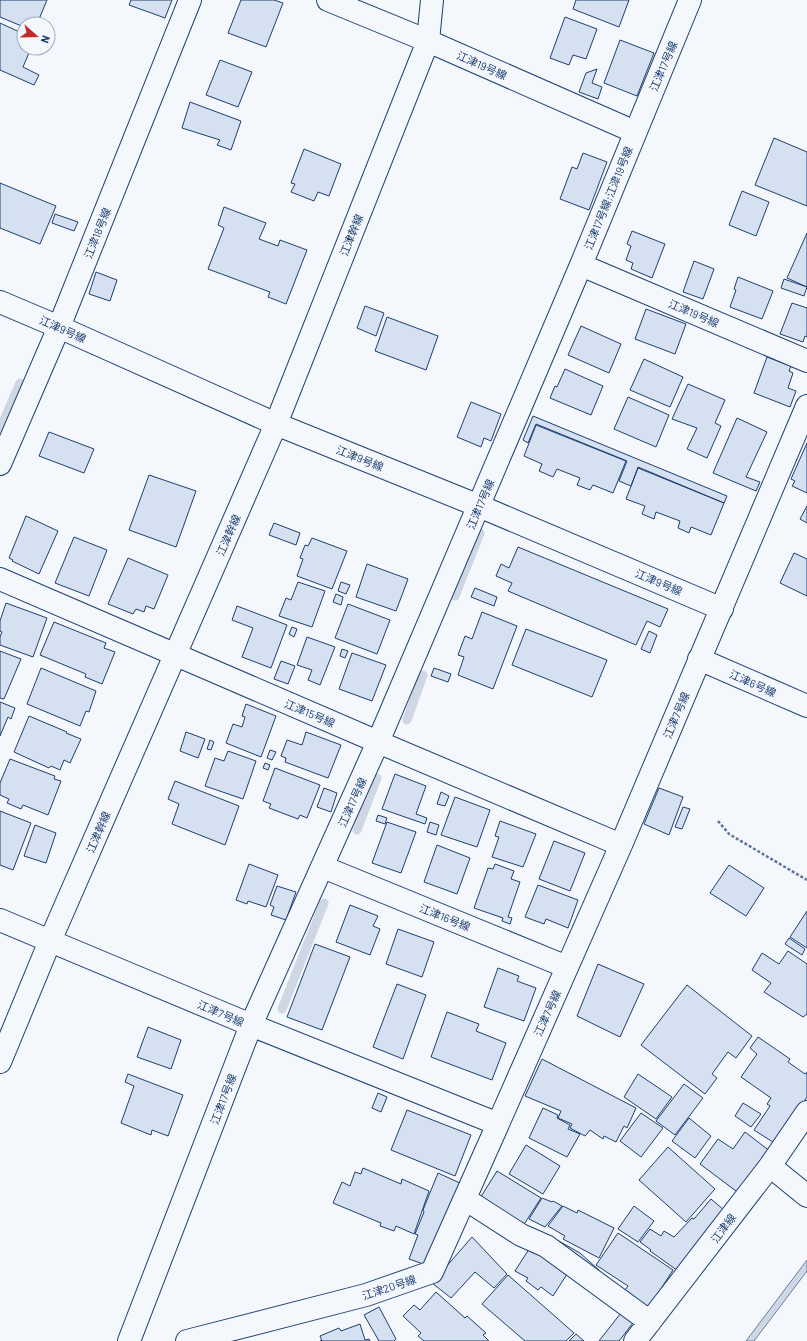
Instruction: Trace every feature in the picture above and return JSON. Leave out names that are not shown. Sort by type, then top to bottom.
[{"type":"street","name":"江津18号線","points":[[0,464],[59,327],[190,0]]},
{"type":"street","name":"江津19号線","points":[[328,0],[428,41],[635,132]]},
{"type":"street","name":"江津幹線","points":[[0,1062],[50,941],[276,424],[428,41],[432,0]]},
{"type":"street","name":"江津17号線","points":[[635,132],[690,0]]},
{"type":"street","name":"江津17号線;江津19号線","points":[[581,264],[635,132]]},
{"type":"street","name":"江津19号線","points":[[581,264],[807,361]]},
{"type":"street","name":"江津17号線","points":[[129,1341],[251,1026],[378,742],[581,264]]},
{"type":"street","name":"江津9号線","points":[[0,302],[276,424],[479,506],[722,609]]},
{"type":"street","name":"江津7号線","points":[[0,920],[251,1026],[498,1124],[622,845],[699,659],[804,419]]},
{"type":"street","name":"江津15号線","points":[[0,579],[378,742],[622,845]]},
{"type":"street","name":"江津6号線","points":[[699,659],[807,706]]},
{"type":"street","name":"江津16号線","points":[[323,867],[567,967]]},
{"type":"street","name":"江津線","points":[[635,1341],[770,1166],[807,1112]]},
{"type":"street","name":"江津20号線","points":[[187,1341],[366,1295],[432,1272],[498,1124]]},
{"type":"street","points":[[770,1166],[807,1196]]},
{"type":"street","points":[[465,1199],[521,1235],[546,1246],[650,1322]]},
{"type":"path","points":[[718,821],[729,834],[807,880]]},
{"type":"shaded area","points":[[807,1260],[807,1271],[754,1341],[746,1341]]},
{"type":"building","points":[[0,0],[47,0],[40,16],[16,16],[16,24],[0,17]]},
{"type":"building","points":[[131,0],[172,0],[165,18],[129,5]]},
{"type":"building","points":[[241,0],[274,0],[283,3],[266,47],[228,33]]},
{"type":"building","points":[[576,0],[629,0],[619,27],[573,9]]},
{"type":"building","points":[[565,17],[597,29],[586,59],[573,55],[569,65],[550,58]]},
{"type":"building","points":[[0,23],[16,30],[16,56],[28,56],[23,67],[39,75],[34,85],[0,70]]},
{"type":"building","points":[[620,40],[654,53],[637,96],[604,83]]},
{"type":"building","points":[[220,60],[252,72],[238,107],[206,95]]},
{"type":"building","points":[[597,69],[592,83],[602,87],[598,99],[579,92],[586,73]]},
{"type":"building","points":[[190,102],[241,121],[231,150],[217,145],[220,140],[182,128]]},
{"type":"building","points":[[774,138],[807,152],[807,206],[755,185]]},
{"type":"building","points":[[304,149],[341,164],[329,196],[318,192],[314,201],[291,192],[295,184],[291,183]]},
{"type":"building","points":[[583,153],[607,162],[589,210],[560,199],[572,167],[577,169]]},
{"type":"building","points":[[0,183],[56,206],[40,244],[0,228]]},
{"type":"building","points":[[742,191],[769,202],[756,236],[729,225]]},
{"type":"building","points":[[224,207],[266,223],[259,239],[278,246],[280,240],[307,250],[286,304],[268,297],[270,292],[208,269],[224,228],[218,225]]},
{"type":"building","points":[[55,214],[78,222],[74,231],[52,223]]},
{"type":"building","points":[[632,231],[665,244],[652,278],[631,269],[633,263],[626,260],[631,246],[627,244]]},
{"type":"building","points":[[807,233],[807,287],[787,278]]},
{"type":"building","points":[[694,261],[714,269],[703,299],[683,292]]},
{"type":"building","points":[[96,272],[117,280],[110,301],[89,294]]},
{"type":"building","points":[[738,277],[773,291],[762,319],[730,307],[736,290],[734,289]]},
{"type":"building","points":[[784,279],[807,287],[804,296],[781,288]]},
{"type":"building","points":[[792,303],[807,308],[807,337],[805,336],[803,342],[780,334]]},
{"type":"building","points":[[365,306],[384,313],[376,336],[357,328]]},
{"type":"building","points":[[646,309],[686,324],[675,354],[635,339]]},
{"type":"building","points":[[387,317],[438,336],[426,370],[375,351]]},
{"type":"building","points":[[581,326],[621,344],[609,373],[568,355]]},
{"type":"building","points":[[767,357],[791,366],[789,371],[793,373],[788,388],[796,391],[790,407],[754,393]]},
{"type":"building","points":[[644,359],[683,377],[670,407],[630,390]]},
{"type":"building","points":[[565,369],[603,386],[591,415],[550,398]]},
{"type":"building","points":[[688,384],[725,400],[715,423],[721,426],[707,458],[687,449],[697,428],[672,419]]},
{"type":"building","points":[[628,397],[669,415],[656,447],[614,429]]},
{"type":"building","points":[[471,402],[501,414],[491,441],[484,438],[481,447],[457,437]]},
{"type":"building","points":[[533,416],[727,496],[724,503],[638,467],[631,486],[619,481],[627,461],[536,424],[528,443],[523,440]]},
{"type":"building","points":[[737,418],[767,432],[746,477],[760,482],[756,491],[713,473]]},
{"type":"building","points":[[536,425],[626,461],[613,493],[593,485],[590,490],[577,485],[580,478],[557,469],[553,477],[539,471],[542,464],[524,456]]},
{"type":"building","points":[[49,432],[94,449],[84,473],[39,456]]},
{"type":"building","points":[[807,443],[807,493],[792,486],[795,481],[791,479]]},
{"type":"building","points":[[638,468],[724,503],[711,535],[691,527],[689,533],[678,528],[680,521],[656,512],[654,519],[642,514],[645,506],[626,499]]},
{"type":"building","points":[[149,475],[196,491],[176,547],[129,530]]},
{"type":"building","points":[[807,506],[807,523],[800,519]]},
{"type":"building","points":[[26,516],[58,531],[39,574],[12,561],[13,560],[9,558]]},
{"type":"building","points":[[274,523],[300,533],[296,545],[269,535]]},
{"type":"building","points":[[74,537],[107,550],[89,596],[55,583]]},
{"type":"building","points":[[312,538],[347,551],[332,589],[297,576],[303,559],[300,558],[305,545],[308,546]]},
{"type":"building","points":[[518,547],[668,609],[660,627],[647,621],[636,645],[508,591],[512,583],[496,576],[501,564],[509,568]]},
{"type":"building","points":[[794,553],[807,559],[807,596],[780,583]]},
{"type":"building","points":[[128,558],[168,575],[154,609],[146,606],[144,612],[136,609],[133,614],[108,604]]},
{"type":"building","points":[[367,564],[408,579],[396,611],[356,597]]},
{"type":"building","points":[[298,582],[325,591],[312,627],[279,616],[286,598],[291,600]]},
{"type":"building","points":[[341,582],[350,585],[346,594],[338,591]]},
{"type":"building","points":[[475,588],[497,597],[494,606],[471,597]]},
{"type":"building","points":[[336,594],[343,597],[341,605],[333,602]]},
{"type":"building","points":[[6,603],[47,618],[33,657],[0,645],[0,637],[2,632],[0,631],[0,621]]},
{"type":"building","points":[[348,604],[390,620],[377,654],[335,638]]},
{"type":"building","points":[[237,606],[287,625],[271,668],[242,657],[253,628],[232,620]]},
{"type":"building","points":[[482,612],[517,626],[493,689],[458,675],[464,657],[458,655],[465,636],[472,639]]},
{"type":"building","points":[[54,622],[106,643],[104,648],[115,652],[102,684],[85,677],[86,674],[40,655]]},
{"type":"building","points":[[292,627],[297,629],[294,637],[289,634]]},
{"type":"building","points":[[526,629],[607,660],[592,697],[512,665]]},
{"type":"building","points":[[649,631],[657,635],[650,653],[641,649]]},
{"type":"building","points":[[307,637],[335,647],[320,685],[308,680],[312,670],[297,665]]},
{"type":"building","points":[[342,649],[348,651],[345,658],[340,656]]},
{"type":"building","points":[[0,651],[21,659],[4,699],[0,698]]},
{"type":"building","points":[[352,653],[386,665],[372,701],[339,689]]},
{"type":"building","points":[[281,661],[295,666],[288,684],[274,679]]},
{"type":"building","points":[[41,668],[96,691],[89,712],[86,711],[80,726],[27,704]]},
{"type":"building","points":[[434,668],[451,674],[448,682],[431,676]]},
{"type":"building","points":[[0,702],[15,708],[11,719],[8,717],[0,736]]},
{"type":"building","points":[[246,704],[276,716],[261,757],[226,743],[233,724],[242,727],[245,717],[242,716]]},
{"type":"building","points":[[29,716],[81,739],[70,763],[64,760],[60,770],[51,766],[49,768],[14,752]]},
{"type":"building","points":[[186,732],[205,739],[198,758],[180,751]]},
{"type":"building","points":[[306,732],[341,745],[328,778],[285,762],[286,758],[281,756],[287,740],[302,745]]},
{"type":"building","points":[[210,740],[214,742],[211,750],[207,749]]},
{"type":"building","points":[[270,750],[276,752],[272,760],[267,758]]},
{"type":"building","points":[[228,751],[256,761],[243,799],[205,786],[215,758],[224,761]]},
{"type":"building","points":[[10,759],[55,776],[54,779],[61,781],[48,815],[23,805],[21,809],[7,803],[9,799],[0,795],[0,783]]},
{"type":"building","points":[[265,763],[270,765],[268,770],[263,768]]},
{"type":"building","points":[[275,768],[320,785],[307,818],[300,815],[298,819],[269,808],[271,804],[263,801]]},
{"type":"building","points":[[395,774],[426,786],[416,814],[427,818],[425,824],[382,809]]},
{"type":"building","points":[[175,781],[239,806],[225,845],[172,824],[179,804],[168,799]]},
{"type":"building","points":[[324,788],[337,793],[331,812],[317,807]]},
{"type":"building","points":[[659,788],[683,797],[669,835],[644,824]]},
{"type":"building","points":[[441,792],[449,796],[445,806],[437,804]]},
{"type":"building","points":[[455,797],[490,810],[477,847],[441,835]]},
{"type":"building","points":[[683,807],[690,809],[682,829],[675,827]]},
{"type":"building","points":[[0,811],[31,823],[13,870],[0,865]]},
{"type":"building","points":[[378,815],[387,818],[385,824],[376,821]]},
{"type":"building","points":[[500,821],[536,834],[523,867],[492,857],[499,837],[495,836]]},
{"type":"building","points":[[387,822],[416,832],[401,873],[372,863]]},
{"type":"building","points":[[430,822],[439,825],[436,835],[427,832]]},
{"type":"building","points":[[35,825],[56,833],[46,863],[24,856]]},
{"type":"building","points":[[554,841],[585,853],[570,891],[539,879]]},
{"type":"building","points":[[437,845],[470,858],[457,894],[424,882]]},
{"type":"building","points":[[249,864],[278,875],[266,907],[248,901],[247,904],[236,900]]},
{"type":"building","points":[[495,864],[514,871],[511,879],[520,882],[508,917],[512,918],[510,924],[502,921],[503,918],[474,908],[488,868],[493,869]]},
{"type":"building","points":[[729,865],[764,888],[746,916],[710,893]]},
{"type":"building","points":[[538,885],[578,900],[568,928],[546,919],[544,924],[525,917]]},
{"type":"building","points":[[277,886],[296,892],[286,920],[271,915],[274,907],[270,905]]},
{"type":"building","points":[[350,905],[378,916],[373,926],[380,929],[370,955],[336,942]]},
{"type":"building","points":[[807,911],[807,948],[790,937]]},
{"type":"building","points":[[398,929],[434,942],[422,977],[386,964]]},
{"type":"building","points":[[789,938],[805,949],[802,955],[785,944]]},
{"type":"building","points":[[315,944],[350,957],[322,1030],[287,1017]]},
{"type":"building","points":[[788,951],[807,964],[807,1014],[803,1017],[764,992],[771,983],[752,970],[762,953],[779,964]]},
{"type":"building","points":[[598,964],[644,984],[620,1037],[577,1016]]},
{"type":"building","points":[[498,968],[519,976],[517,981],[536,988],[524,1021],[484,1007]]},
{"type":"building","points":[[397,984],[426,995],[403,1059],[373,1047]]},
{"type":"building","points":[[687,985],[752,1036],[736,1058],[728,1052],[712,1074],[717,1078],[705,1094],[641,1045]]},
{"type":"building","points":[[447,1012],[479,1024],[476,1031],[506,1043],[492,1080],[431,1057]]},
{"type":"building","points":[[148,1027],[181,1040],[171,1069],[137,1057]]},
{"type":"building","points":[[758,1037],[790,1059],[788,1062],[805,1074],[807,1072],[807,1097],[776,1144],[754,1130],[770,1106],[767,1104],[771,1098],[741,1077],[757,1054],[750,1048]]},
{"type":"building","points":[[542,1059],[636,1108],[627,1128],[624,1126],[616,1142],[604,1136],[603,1139],[590,1130],[585,1136],[570,1128],[572,1124],[558,1118],[561,1111],[525,1096]]},
{"type":"building","points":[[128,1074],[183,1095],[168,1136],[152,1130],[151,1135],[121,1123],[134,1086],[125,1082]]},
{"type":"building","points":[[638,1074],[672,1097],[656,1119],[624,1097]]},
{"type":"building","points":[[684,1084],[703,1098],[675,1135],[656,1121]]},
{"type":"building","points":[[378,1093],[387,1097],[381,1112],[372,1108]]},
{"type":"building","points":[[743,1103],[761,1114],[751,1127],[735,1116]]},
{"type":"building","points":[[543,1108],[558,1115],[557,1118],[570,1125],[568,1129],[580,1134],[567,1157],[529,1138]]},
{"type":"building","points":[[407,1110],[471,1135],[455,1176],[391,1150]]},
{"type":"building","points":[[641,1113],[663,1128],[641,1157],[620,1141]]},
{"type":"building","points":[[689,1118],[711,1136],[695,1158],[672,1141]]},
{"type":"building","points":[[745,1132],[771,1152],[740,1194],[700,1164],[718,1139],[733,1149]]},
{"type":"building","points":[[526,1145],[560,1166],[543,1194],[509,1174]]},
{"type":"building","points":[[668,1147],[715,1189],[686,1222],[639,1180]]},
{"type":"building","points":[[363,1168],[401,1184],[402,1179],[429,1191],[414,1234],[396,1226],[394,1231],[380,1226],[381,1223],[333,1203],[342,1182],[350,1186],[355,1172],[361,1174]]},
{"type":"building","points":[[497,1171],[541,1198],[521,1229],[477,1203]]},
{"type":"building","points":[[438,1173],[462,1184],[426,1265],[409,1259],[418,1235],[415,1234],[424,1212],[423,1210]]},
{"type":"building","points":[[542,1198],[552,1202],[553,1201],[562,1206],[545,1227],[529,1219]]},
{"type":"building","points":[[711,1199],[724,1210],[681,1273],[640,1242],[650,1229],[661,1236],[664,1231],[674,1237],[692,1218],[694,1219]]},
{"type":"building","points":[[563,1206],[577,1213],[578,1210],[614,1228],[599,1258],[563,1239],[565,1236],[548,1226]]},
{"type":"building","points":[[634,1206],[654,1221],[638,1242],[618,1229]]},
{"type":"building","points":[[618,1233],[673,1270],[646,1312],[621,1295],[628,1286],[596,1265]]},
{"type":"building","points":[[472,1237],[507,1274],[494,1288],[475,1272],[451,1298],[432,1283]]},
{"type":"building","points":[[557,1240],[580,1253],[599,1270],[595,1276],[552,1245]]},
{"type":"building","points":[[531,1246],[569,1271],[553,1296],[541,1287],[538,1290],[526,1281],[528,1278],[515,1271]]},
{"type":"building","points":[[508,1275],[574,1333],[566,1341],[525,1341],[482,1304]]},
{"type":"building","points":[[436,1292],[465,1318],[467,1316],[486,1333],[483,1335],[489,1341],[424,1341],[418,1336],[421,1333],[403,1316],[414,1305],[420,1310]]},
{"type":"building","points":[[379,1307],[396,1339],[394,1341],[379,1341],[364,1315]]},
{"type":"building","points":[[624,1309],[636,1319],[619,1341],[599,1341]]},
{"type":"building","points":[[360,1324],[365,1340],[369,1339],[370,1341],[322,1341],[320,1336],[339,1328],[341,1331]]},
{"type":"building","points":[[576,1334],[584,1341],[569,1341]]},
{"type":"waterway","points":[[0,429],[20,383]]},
{"type":"waterway","points":[[455,596],[480,533]]},
{"type":"waterway","points":[[407,720],[423,675]]},
{"type":"waterway","points":[[357,830],[377,778]]},
{"type":"waterway","points":[[282,1009],[324,903]]}]
